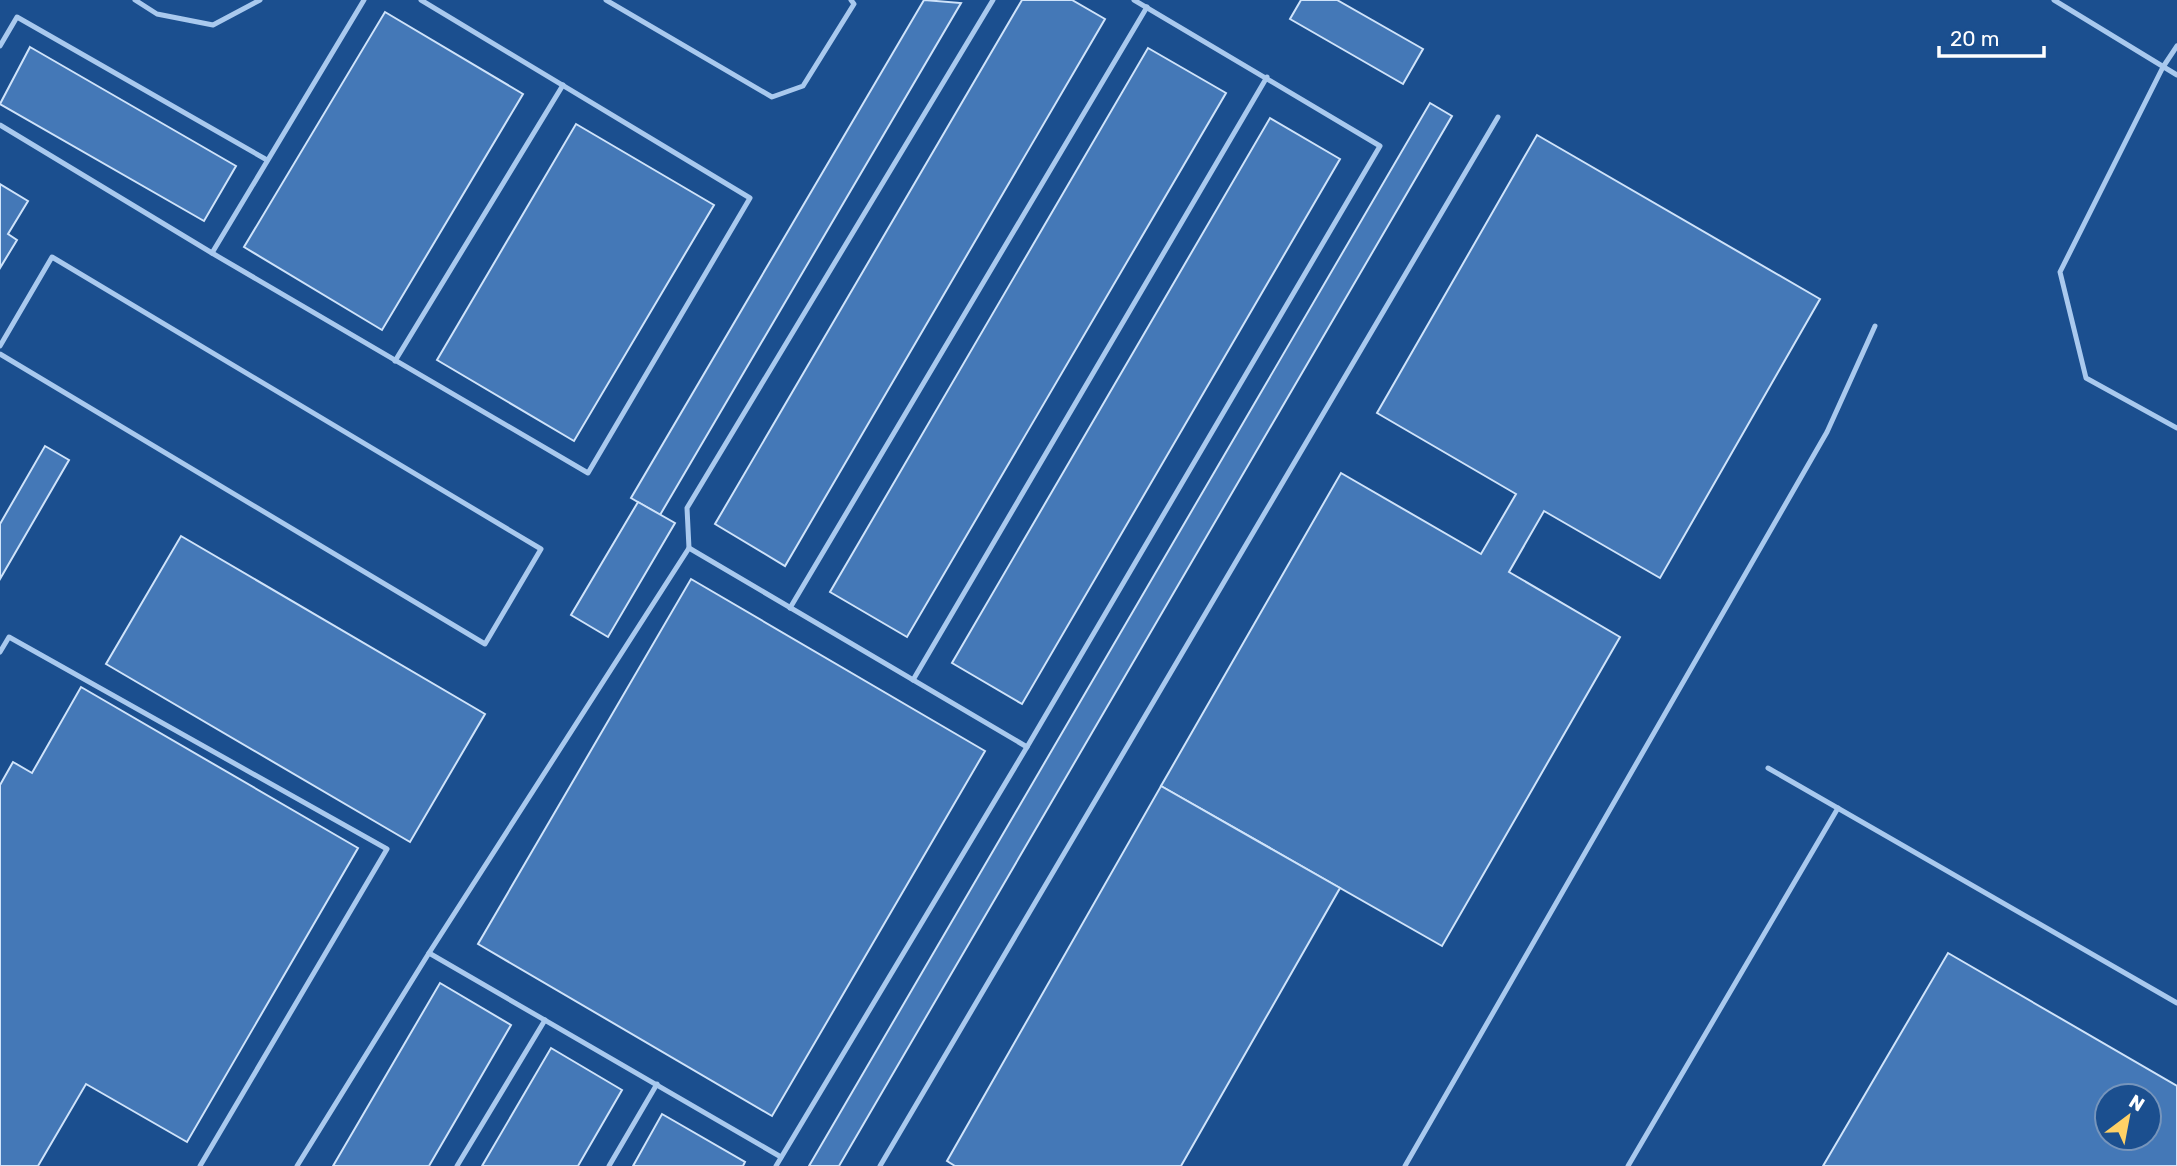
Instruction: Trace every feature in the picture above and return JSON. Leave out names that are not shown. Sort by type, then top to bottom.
[{"type":"lane","points":[[135,0],[158,14],[213,25],[260,0]]},
{"type":"lane","points":[[212,253],[364,0]]},
{"type":"lane","points":[[0,125],[212,253],[588,473],[750,198],[421,0]]},
{"type":"lane","points":[[606,0],[772,97],[803,86],[853,4],[851,0]]},
{"type":"lane","points":[[297,1166],[429,953],[689,548],[687,508],[993,0]]},
{"type":"lane","points":[[776,1166],[1027,747],[1380,146],[1268,77],[1134,0]]},
{"type":"lane","points":[[2054,0],[2177,75]]},
{"type":"lane","points":[[790,608],[1147,7]]},
{"type":"lane","points":[[0,46],[17,17],[267,160]]},
{"type":"lane","points":[[2177,46],[2163,67],[2060,272],[2086,378],[2177,428]]},
{"type":"lane","points":[[913,680],[1268,77]]},
{"type":"lane","points":[[395,360],[562,85]]},
{"type":"lane","points":[[880,1166],[1498,117]]},
{"type":"lane","points":[[0,346],[52,257],[541,549],[485,643],[0,354]]},
{"type":"lane","points":[[1405,1166],[1827,432],[1875,326]]},
{"type":"lane","points":[[689,548],[1027,747]]},
{"type":"lane","points":[[0,652],[9,637],[387,849],[200,1166]]},
{"type":"lane","points":[[1768,768],[2177,1003]]},
{"type":"lane","points":[[1628,1166],[1838,808]]},
{"type":"lane","points":[[429,953],[781,1157]]},
{"type":"lane","points":[[457,1166],[545,1020]]},
{"type":"lane","points":[[609,1166],[657,1084]]},
{"type":"building","points":[[924,0],[961,3],[660,515],[631,498]]},
{"type":"building","points":[[1022,0],[1072,0],[1105,19],[785,566],[715,524]]},
{"type":"building","points":[[1301,0],[1337,0],[1423,49],[1403,84],[1290,19]]},
{"type":"building","points":[[385,12],[523,94],[382,330],[244,247]]},
{"type":"building","points":[[30,47],[236,166],[204,221],[0,104]]},
{"type":"building","points":[[1148,48],[1226,93],[907,637],[830,592]]},
{"type":"building","points":[[1430,103],[1452,116],[839,1166],[809,1166]]},
{"type":"building","points":[[1270,118],[1340,159],[1022,704],[952,663]]},
{"type":"building","points":[[576,124],[714,205],[574,441],[437,360]]},
{"type":"building","points":[[1537,135],[1820,299],[1660,578],[1544,511],[1509,572],[1620,637],[1442,946],[1161,786],[1341,473],[1481,554],[1516,494],[1377,413]]},
{"type":"building","points":[[0,184],[28,201],[8,234],[17,240],[0,268]]},
{"type":"building","points":[[45,446],[69,460],[0,579],[0,524]]},
{"type":"building","points":[[638,502],[675,523],[608,637],[571,615]]},
{"type":"building","points":[[181,536],[485,714],[410,842],[106,664]]},
{"type":"building","points":[[691,579],[985,751],[772,1116],[478,944]]},
{"type":"building","points":[[81,687],[358,848],[187,1142],[86,1084],[38,1166],[0,1166],[0,785],[13,762],[32,773]]},
{"type":"building","points":[[1161,786],[1340,888],[1181,1166],[955,1166],[947,1161]]},
{"type":"building","points":[[1948,953],[2177,1086],[2177,1166],[1823,1166]]},
{"type":"building","points":[[440,983],[511,1025],[429,1166],[333,1166]]},
{"type":"building","points":[[551,1048],[622,1090],[578,1166],[482,1166]]},
{"type":"building","points":[[662,1114],[745,1162],[743,1166],[633,1166]]}]
